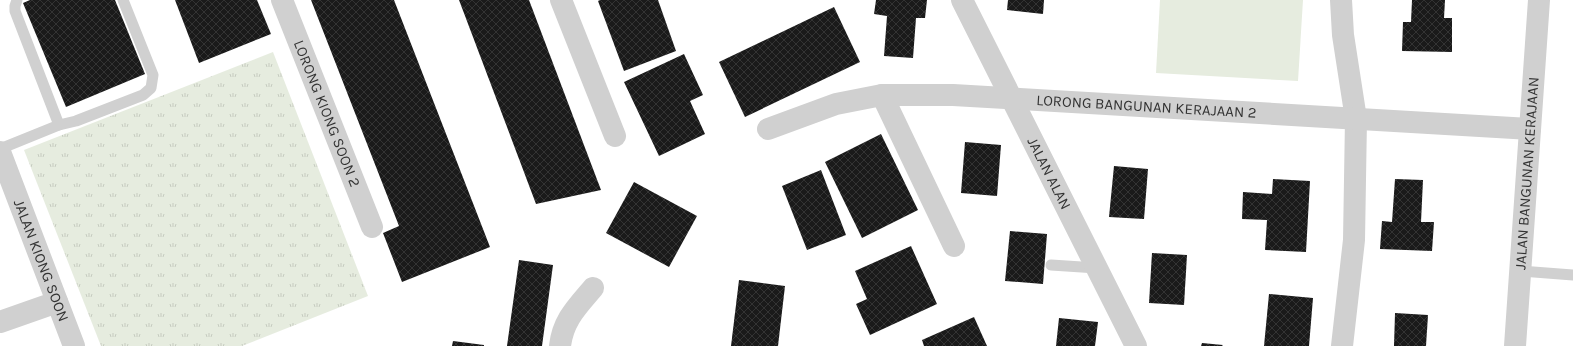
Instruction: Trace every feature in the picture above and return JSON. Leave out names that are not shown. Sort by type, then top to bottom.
[{"type":"street","name":"LORONG KIONG SOON 2","points":[[282,0],[372,227]]},
{"type":"street","points":[[561,0],[614,136]]},
{"type":"street","name":"JALAN ALAN","points":[[962,0],[1136,346]]},
{"type":"street","points":[[1341,0],[1343,35],[1356,119],[1354,240],[1342,346]]},
{"type":"street","name":"JALAN BANGUNAN KERAJAAN","points":[[1515,346],[1539,0]]},
{"type":"street","points":[[882,95],[954,246]]},
{"type":"street","name":"LORONG BANGUNAN KERAJAAN 2","points":[[768,129],[836,104],[882,95],[953,95],[1530,129]]},
{"type":"street","name":"JALAN KIONG SOON","points":[[0,152],[74,346]]},
{"type":"street","points":[[560,346],[562,332],[573,311],[593,288]]},
{"type":"street","points":[[0,322],[57,302]]},
{"type":"lane","points":[[18,0],[15,6],[15,11],[59,125]]},
{"type":"lane","points":[[0,149],[59,125],[76,121],[143,94],[151,88],[153,75],[123,0]]},
{"type":"lane","points":[[1051,265],[1097,268]]},
{"type":"lane","points":[[1520,271],[1573,275]]},
{"type":"green space","points":[[1160,0],[1303,0],[1298,81],[1156,73]]},
{"type":"green space","points":[[273,52],[368,296],[242,346],[101,346],[24,150]]},
{"type":"building","points":[[30,0],[115,0],[145,74],[66,107],[23,3]]},
{"type":"building","points":[[175,0],[257,0],[271,34],[199,63]]},
{"type":"building","points":[[311,0],[394,0],[490,247],[402,282],[383,233],[399,226]]},
{"type":"building","points":[[459,0],[529,0],[601,190],[536,204]]},
{"type":"building","points":[[658,0],[676,51],[624,71],[598,1]]},
{"type":"building","points":[[876,0],[927,0],[925,18],[916,18],[913,58],[884,56],[887,16],[874,14]]},
{"type":"building","points":[[1008,0],[1044,0],[1043,14],[1007,10]]},
{"type":"building","points":[[1412,0],[1445,0],[1444,18],[1452,18],[1452,52],[1402,51],[1403,22],[1411,22]]},
{"type":"building","points":[[834,7],[860,62],[745,117],[719,62]]},
{"type":"building","points":[[684,54],[703,95],[690,101],[705,134],[659,156],[624,82]]},
{"type":"building","points":[[881,134],[918,210],[862,238],[825,162]]},
{"type":"building","points":[[965,142],[1001,145],[997,196],[961,193]]},
{"type":"building","points":[[1114,166],[1148,169],[1144,219],[1109,217]]},
{"type":"building","points":[[821,170],[846,235],[807,250],[782,186]]},
{"type":"building","points":[[1273,179],[1310,181],[1306,252],[1265,250],[1267,220],[1242,219],[1243,192],[1272,194]]},
{"type":"building","points":[[1395,179],[1423,180],[1421,222],[1434,222],[1432,251],[1380,249],[1382,221],[1392,222]]},
{"type":"building","points":[[634,182],[697,216],[669,267],[606,233]]},
{"type":"building","points":[[1010,231],[1047,234],[1043,284],[1005,281]]},
{"type":"building","points":[[911,246],[937,304],[870,335],[856,304],[867,299],[855,271]]},
{"type":"building","points":[[1152,253],[1187,255],[1184,305],[1149,303]]},
{"type":"building","points":[[519,260],[553,265],[542,346],[507,346]]},
{"type":"building","points":[[739,280],[785,286],[778,346],[731,346]]},
{"type":"building","points":[[1269,294],[1313,298],[1309,346],[1264,346]]},
{"type":"building","points":[[1395,313],[1428,315],[1426,346],[1394,346]]},
{"type":"building","points":[[974,317],[987,346],[924,346],[922,340]]},
{"type":"building","points":[[1059,318],[1098,322],[1095,346],[1056,346]]},
{"type":"building","points":[[453,341],[484,345],[484,346],[452,346]]},
{"type":"building","points":[[1202,343],[1223,345],[1201,346]]}]
